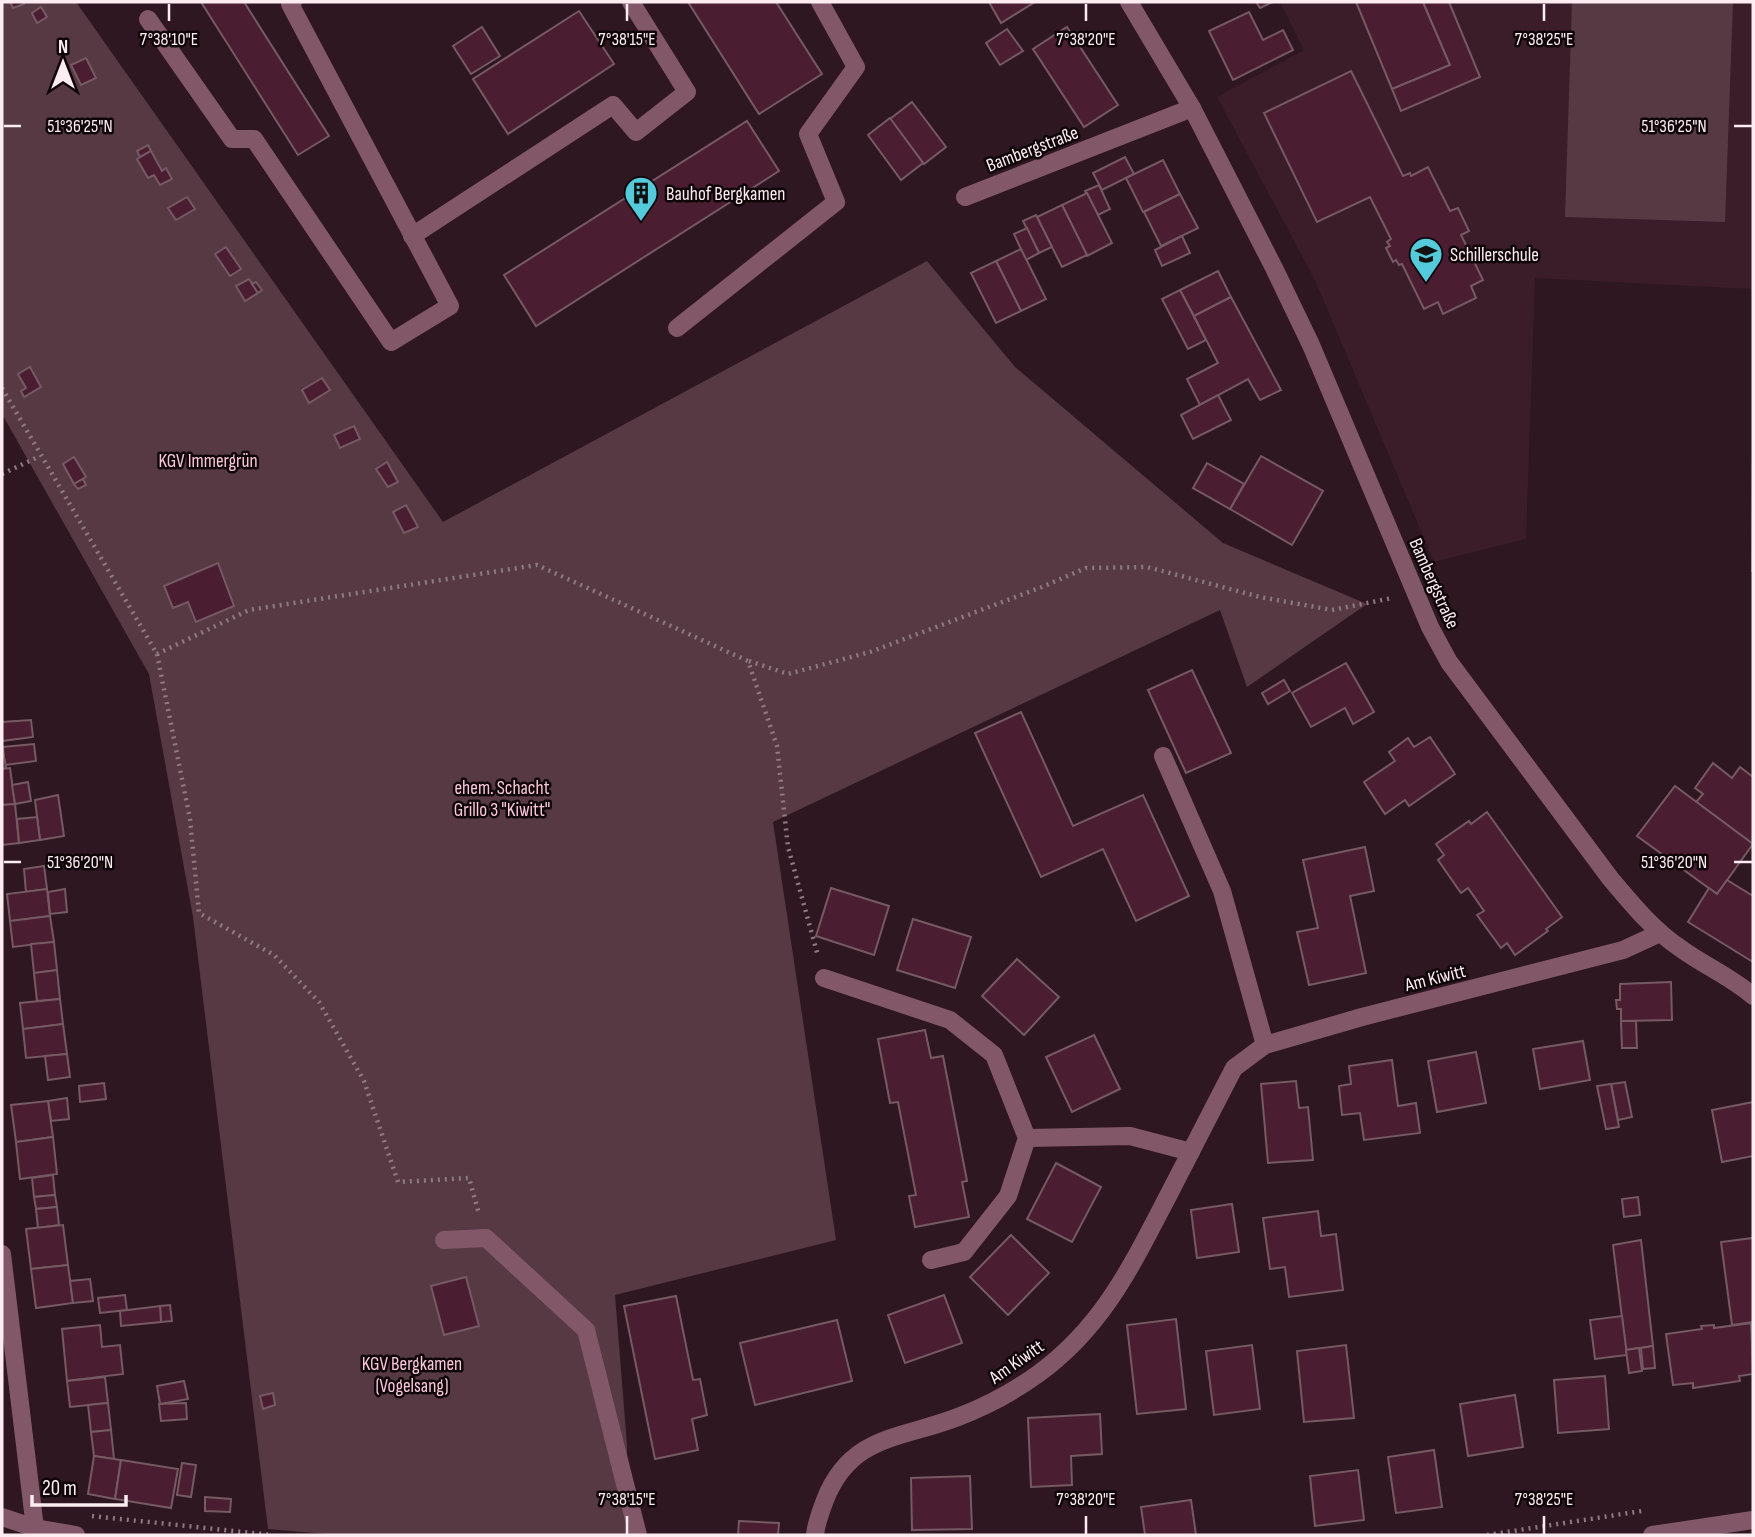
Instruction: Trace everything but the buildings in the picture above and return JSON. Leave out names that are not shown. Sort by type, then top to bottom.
[{"type":"street","points":[[148,19],[232,139],[254,139],[391,342],[450,306],[290,4],[293,2]]},
{"type":"street","points":[[412,236],[613,105],[636,132],[687,92],[631,2]]},
{"type":"street","points":[[677,328],[836,202],[808,134],[856,67],[820,2]]},
{"type":"street","name":"Bambergstraße","points":[[1129,2],[1192,108],[1274,268],[1311,345],[1415,593],[1449,662],[1610,878],[1660,933],[1753,996]]},
{"type":"street","name":"Bambergstraße","points":[[965,197],[1192,108]]},
{"type":"street","points":[[1163,756],[1223,891],[1265,1045]]},
{"type":"street","name":"Am Kiwitt","points":[[815,1535],[832,1483],[845,1464],[864,1449],[887,1439],[958,1418],[1001,1398],[1039,1374],[1067,1350],[1099,1316],[1124,1282],[1234,1068],[1265,1045],[1362,1017],[1623,950],[1660,933]]},
{"type":"street","points":[[824,978],[950,1020],[993,1055],[1027,1138],[1008,1196],[964,1252],[930,1260]]},
{"type":"street","points":[[1027,1138],[1130,1136],[1191,1152]]},
{"type":"street","points":[[444,1240],[486,1238],[586,1330],[638,1535]]},
{"type":"street","points":[[2,1254],[35,1528]]},
{"type":"street","points":[[2,1517],[35,1528],[76,1535]]},
{"type":"street","points":[[1652,1535],[1753,1520]]},
{"type":"path","points":[[2,388],[157,654],[190,819],[199,913],[274,955],[319,1002],[364,1081],[398,1182],[469,1178],[486,1238]]},
{"type":"path","points":[[2,474],[40,456]]},
{"type":"path","points":[[157,654],[249,610],[537,565],[748,661],[788,674],[870,652],[1086,568],[1147,567],[1260,597],[1332,610],[1415,593]]},
{"type":"path","points":[[748,661],[776,746],[788,847],[824,978]]},
{"type":"path","points":[[1487,1535],[1651,1509]]},
{"type":"path","points":[[85,1516],[272,1535]]},
{"type":"shaded area","name":"Schillerschule","points":[[1280,2],[1753,2],[1753,289],[1535,278],[1526,539],[1434,562],[1315,280],[1217,97],[1304,50]]},
{"type":"green space","name":"ehem. Schacht Grillo 3 \"Kiwitt\"","points":[[2,2],[76,2],[443,522],[927,261],[1015,367],[1223,543],[1367,604],[1247,687],[1220,610],[773,822],[836,1240],[615,1295],[627,1445],[628,1535],[337,1535],[268,1529],[193,917],[149,674],[2,414]]},
{"type":"green space","points":[[1572,2],[1733,2],[1725,222],[1565,217]]},
{"type":"place","name":"Bauhof Bergkamen","points":[[641,223]]},
{"type":"place","name":"Schillerschule","points":[[1426,284]]},
{"type":"park label","name":"KGV Immergrün","points":[[208,460]]},
{"type":"park label","name":"KGV Bergkamen (Vogelsang)","points":[[412,1374]]}]
